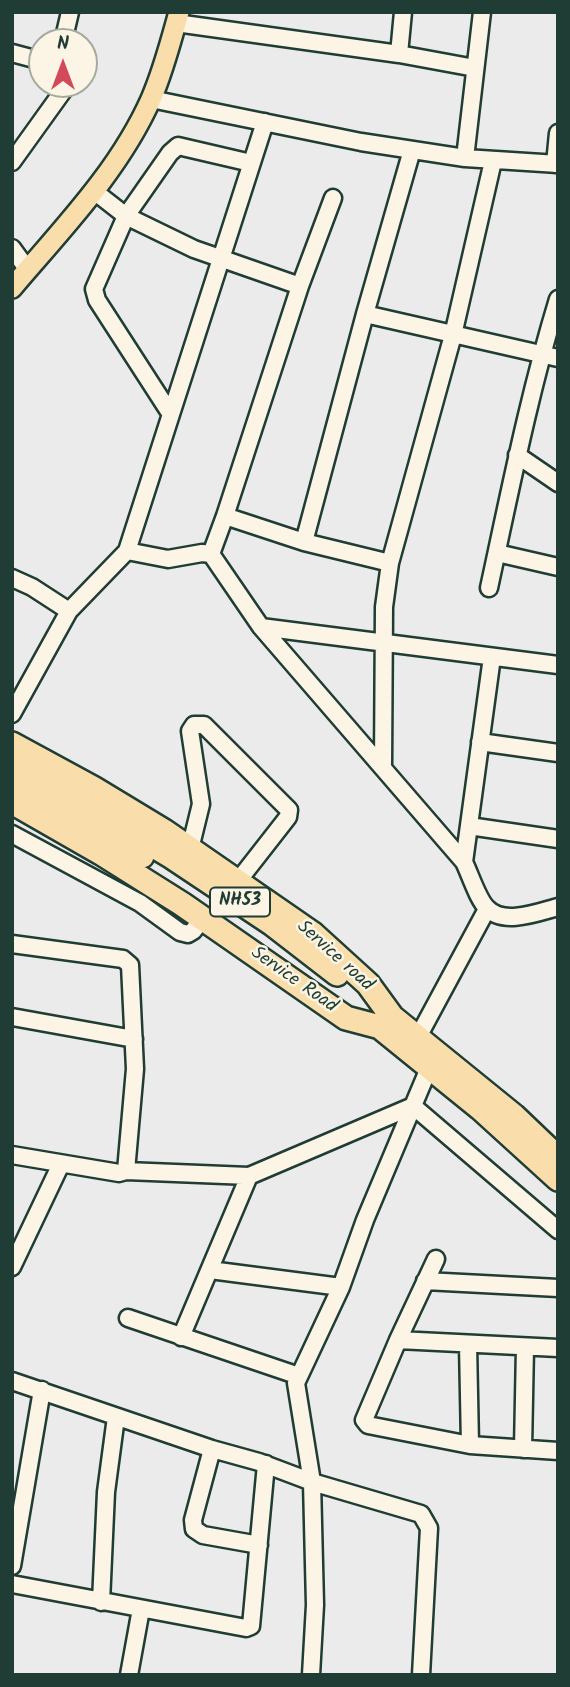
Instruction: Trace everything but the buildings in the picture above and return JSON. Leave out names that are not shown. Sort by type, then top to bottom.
[{"type":"highway","name":"Service road","points":[[12,744],[93,788],[190,849],[313,934],[368,984],[386,1022],[418,1037],[514,1116],[558,1158]]},
{"type":"highway","name":"NH53","points":[[12,761],[172,857],[271,923],[386,1022]]},
{"type":"highway","name":"NH53","points":[[12,783],[170,873],[245,922],[324,982],[386,1022]]},
{"type":"highway","name":"Service Road","points":[[12,802],[101,853],[203,918],[346,1018],[386,1022],[429,1068],[480,1108],[558,1178]]},
{"type":"main road","points":[[12,288],[94,191],[118,157],[151,99],[177,18]]},
{"type":"street","points":[[398,54],[403,12]]},
{"type":"street","points":[[465,158],[482,12]]},
{"type":"street","points":[[177,18],[475,68]]},
{"type":"street","points":[[12,162],[58,98]]},
{"type":"street","points":[[151,99],[465,158],[556,164],[558,133]]},
{"type":"street","points":[[12,714],[69,611],[127,551],[265,122]]},
{"type":"street","points":[[170,413],[94,295],[94,289],[126,216],[170,153],[178,146],[251,163]]},
{"type":"street","points":[[304,542],[412,150]]},
{"type":"street","points":[[383,767],[384,607],[390,563],[453,335],[493,160]]},
{"type":"street","points":[[94,191],[126,216],[194,249],[300,286]]},
{"type":"street","points":[[211,554],[332,198]]},
{"type":"street","points":[[12,248],[28,270]]},
{"type":"street","points":[[489,588],[541,354],[558,299]]},
{"type":"street","points":[[365,314],[558,358]]},
{"type":"street","points":[[517,455],[558,483]]},
{"type":"street","points":[[225,516],[304,542],[390,563]]},
{"type":"street","points":[[127,551],[168,559],[211,554],[261,627],[464,862],[487,909],[499,915],[515,917],[558,907]]},
{"type":"street","points":[[497,553],[558,567]]},
{"type":"street","points":[[12,578],[32,587],[69,611]]},
{"type":"street","points":[[261,627],[558,665]]},
{"type":"street","points":[[464,862],[492,657]]},
{"type":"street","points":[[190,849],[201,803],[190,731],[194,724],[199,723],[289,810],[288,817],[237,881]]},
{"type":"street","points":[[480,743],[558,753]]},
{"type":"street","points":[[469,826],[558,839]]},
{"type":"street","points":[[12,834],[140,903],[180,932],[188,934],[193,931],[203,918]]},
{"type":"street","points":[[418,1037],[487,909]]},
{"type":"street","points":[[12,944],[127,961],[130,969],[135,1069],[127,1171]]},
{"type":"street","points":[[12,1017],[134,1039]]},
{"type":"street","points":[[311,1675],[315,1605],[312,1482],[296,1383],[341,1287],[365,1220],[429,1068]]},
{"type":"street","points":[[13,1158],[119,1173],[127,1171],[249,1176],[413,1106]]},
{"type":"street","points":[[413,1106],[558,1230]]},
{"type":"street","points":[[12,1267],[61,1164]]},
{"type":"street","points":[[181,1337],[249,1176]]},
{"type":"street","points":[[436,1259],[364,1420],[368,1424],[470,1446],[558,1451]]},
{"type":"street","points":[[210,1270],[341,1287]]},
{"type":"street","points":[[425,1281],[558,1288]]},
{"type":"street","points":[[128,1318],[299,1376]]},
{"type":"street","points":[[398,1340],[558,1348]]},
{"type":"street","points":[[468,1343],[470,1446]]},
{"type":"street","points":[[523,1449],[525,1347]]},
{"type":"street","points":[[12,1381],[312,1482],[414,1510],[425,1518],[429,1528],[421,1675]]},
{"type":"street","points":[[12,1566],[42,1390]]},
{"type":"street","points":[[101,1602],[106,1492],[116,1417]]},
{"type":"street","points":[[212,1449],[193,1520],[194,1529],[203,1535],[259,1545]]},
{"type":"street","points":[[12,1584],[246,1628],[251,1626],[265,1465]]},
{"type":"street","points":[[129,1675],[141,1609]]}]
